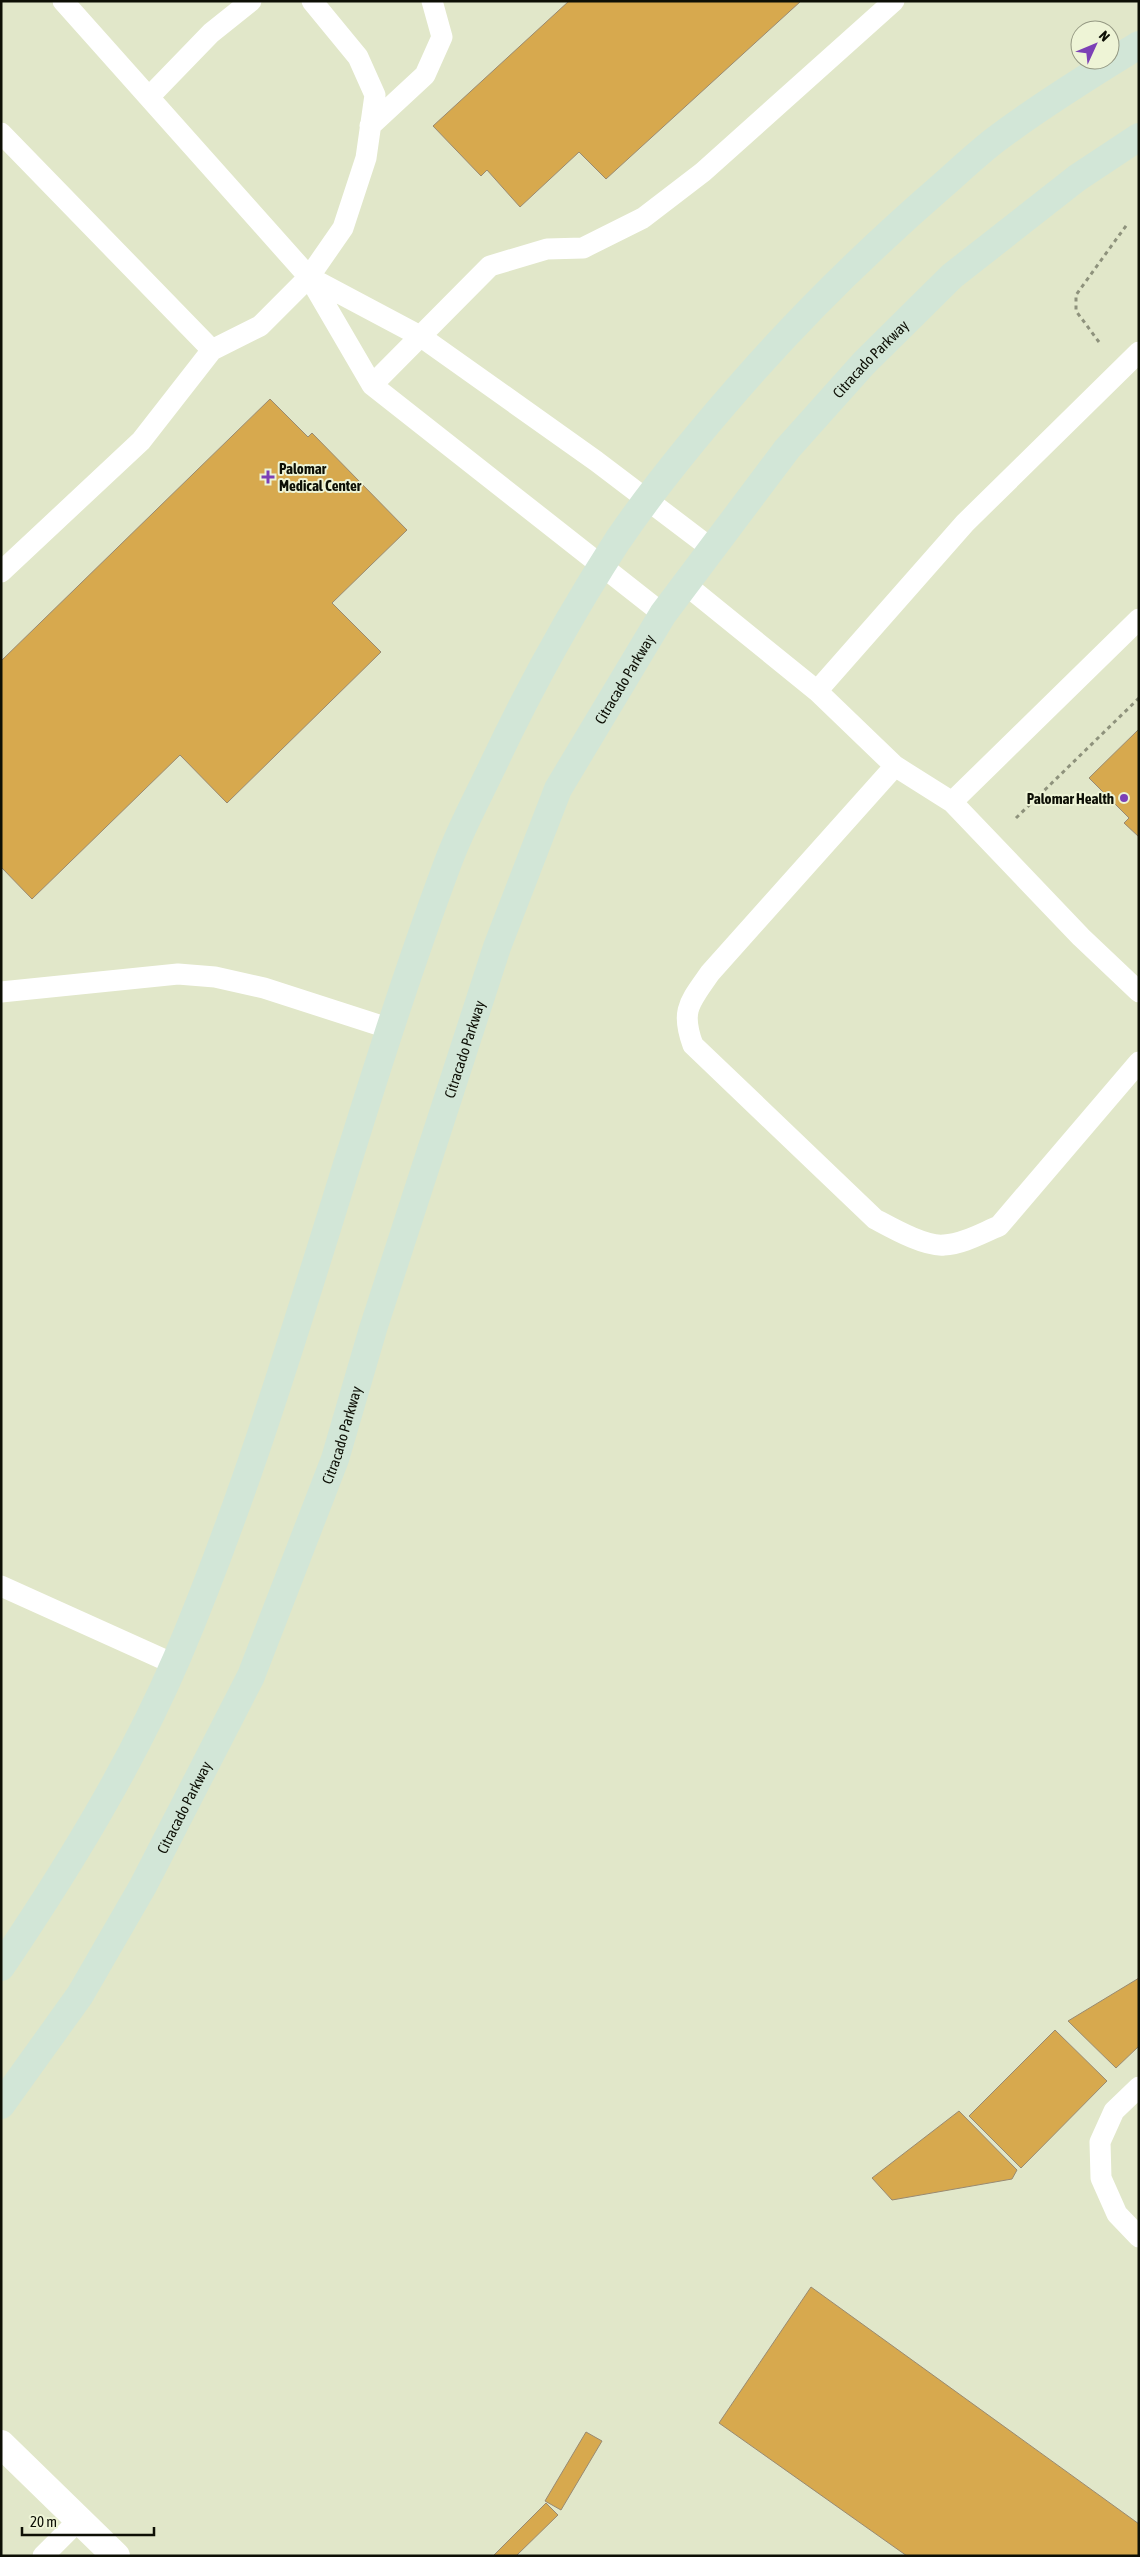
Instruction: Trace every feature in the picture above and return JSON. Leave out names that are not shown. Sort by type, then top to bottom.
[{"type":"main road","points":[[1,1968],[49,1896],[126,1764],[174,1664],[245,1484],[390,1029],[449,859],[526,695],[602,566],[648,501],[708,423],[801,318],[902,221],[994,141],[1101,68],[1139,45]]},
{"type":"main road","name":"Citracado Parkway","points":[[1,2105],[80,1995],[143,1886],[251,1676],[335,1459],[373,1329],[497,947],[555,798],[663,614],[786,449],[864,363],[952,276],[1076,178],[1139,137]]},
{"type":"street","points":[[1,2444],[116,2556]]},
{"type":"lane","points":[[63,1],[150,96],[309,277],[372,385],[663,614]]},
{"type":"lane","points":[[150,96],[211,33],[251,1]]},
{"type":"lane","points":[[1,572],[141,441],[212,350],[260,326],[309,277],[343,228],[366,158],[374,95],[358,56],[312,1]]},
{"type":"lane","points":[[370,126],[425,75],[442,37],[432,1]]},
{"type":"lane","points":[[372,385],[490,266],[547,249],[583,248],[643,218],[704,172],[894,1]]},
{"type":"lane","points":[[1,133],[212,350]]},
{"type":"lane","points":[[309,277],[420,336],[712,549]]},
{"type":"lane","points":[[817,691],[965,523],[1139,352]]},
{"type":"lane","points":[[685,584],[817,691],[895,766],[952,802],[1081,937],[1139,992]]},
{"type":"lane","points":[[952,802],[1139,619]]},
{"type":"lane","points":[[895,766],[710,973],[690,1002],[685,1025],[693,1046],[875,1219],[905,1235],[943,1246],[966,1240],[999,1226],[1139,1062]]},
{"type":"lane","points":[[1,992],[178,974],[215,977],[264,988],[390,1029]]},
{"type":"lane","points":[[1,1586],[174,1664]]},
{"type":"lane","points":[[1139,2087],[1114,2111],[1100,2142],[1101,2178],[1117,2214],[1139,2237]]},
{"type":"lane","points":[[43,2556],[79,2520]]},
{"type":"path","points":[[1100,342],[1076,311],[1076,295],[1128,223]]},
{"type":"path","points":[[1013,822],[1139,698]]},
{"type":"building","points":[[569,1],[801,1],[606,179],[579,152],[520,207],[487,170],[481,176],[433,126]]},
{"type":"building","points":[[270,399],[308,437],[312,433],[407,530],[332,603],[381,652],[227,803],[180,755],[32,899],[1,867],[1,661]]},
{"type":"building","name":"Palomar Health","points":[[1139,729],[1139,837],[1124,823],[1129,818],[1089,778]]},
{"type":"building","points":[[1139,1978],[1139,2046],[1116,2068],[1068,2021]]},
{"type":"building","points":[[1055,2030],[1107,2081],[1021,2168],[969,2116]]},
{"type":"building","points":[[959,2111],[1017,2170],[1012,2179],[892,2200],[872,2178]]},
{"type":"building","points":[[811,2287],[1139,2524],[1139,2556],[907,2556],[719,2423]]},
{"type":"building","points":[[586,2432],[602,2441],[561,2510],[545,2501]]},
{"type":"building","points":[[546,2503],[558,2515],[516,2556],[493,2556]]},
{"type":"place","name":"Palomar Medical Center","points":[[268,477]]},
{"type":"place","name":"Palomar Health","points":[[1124,798]]}]
